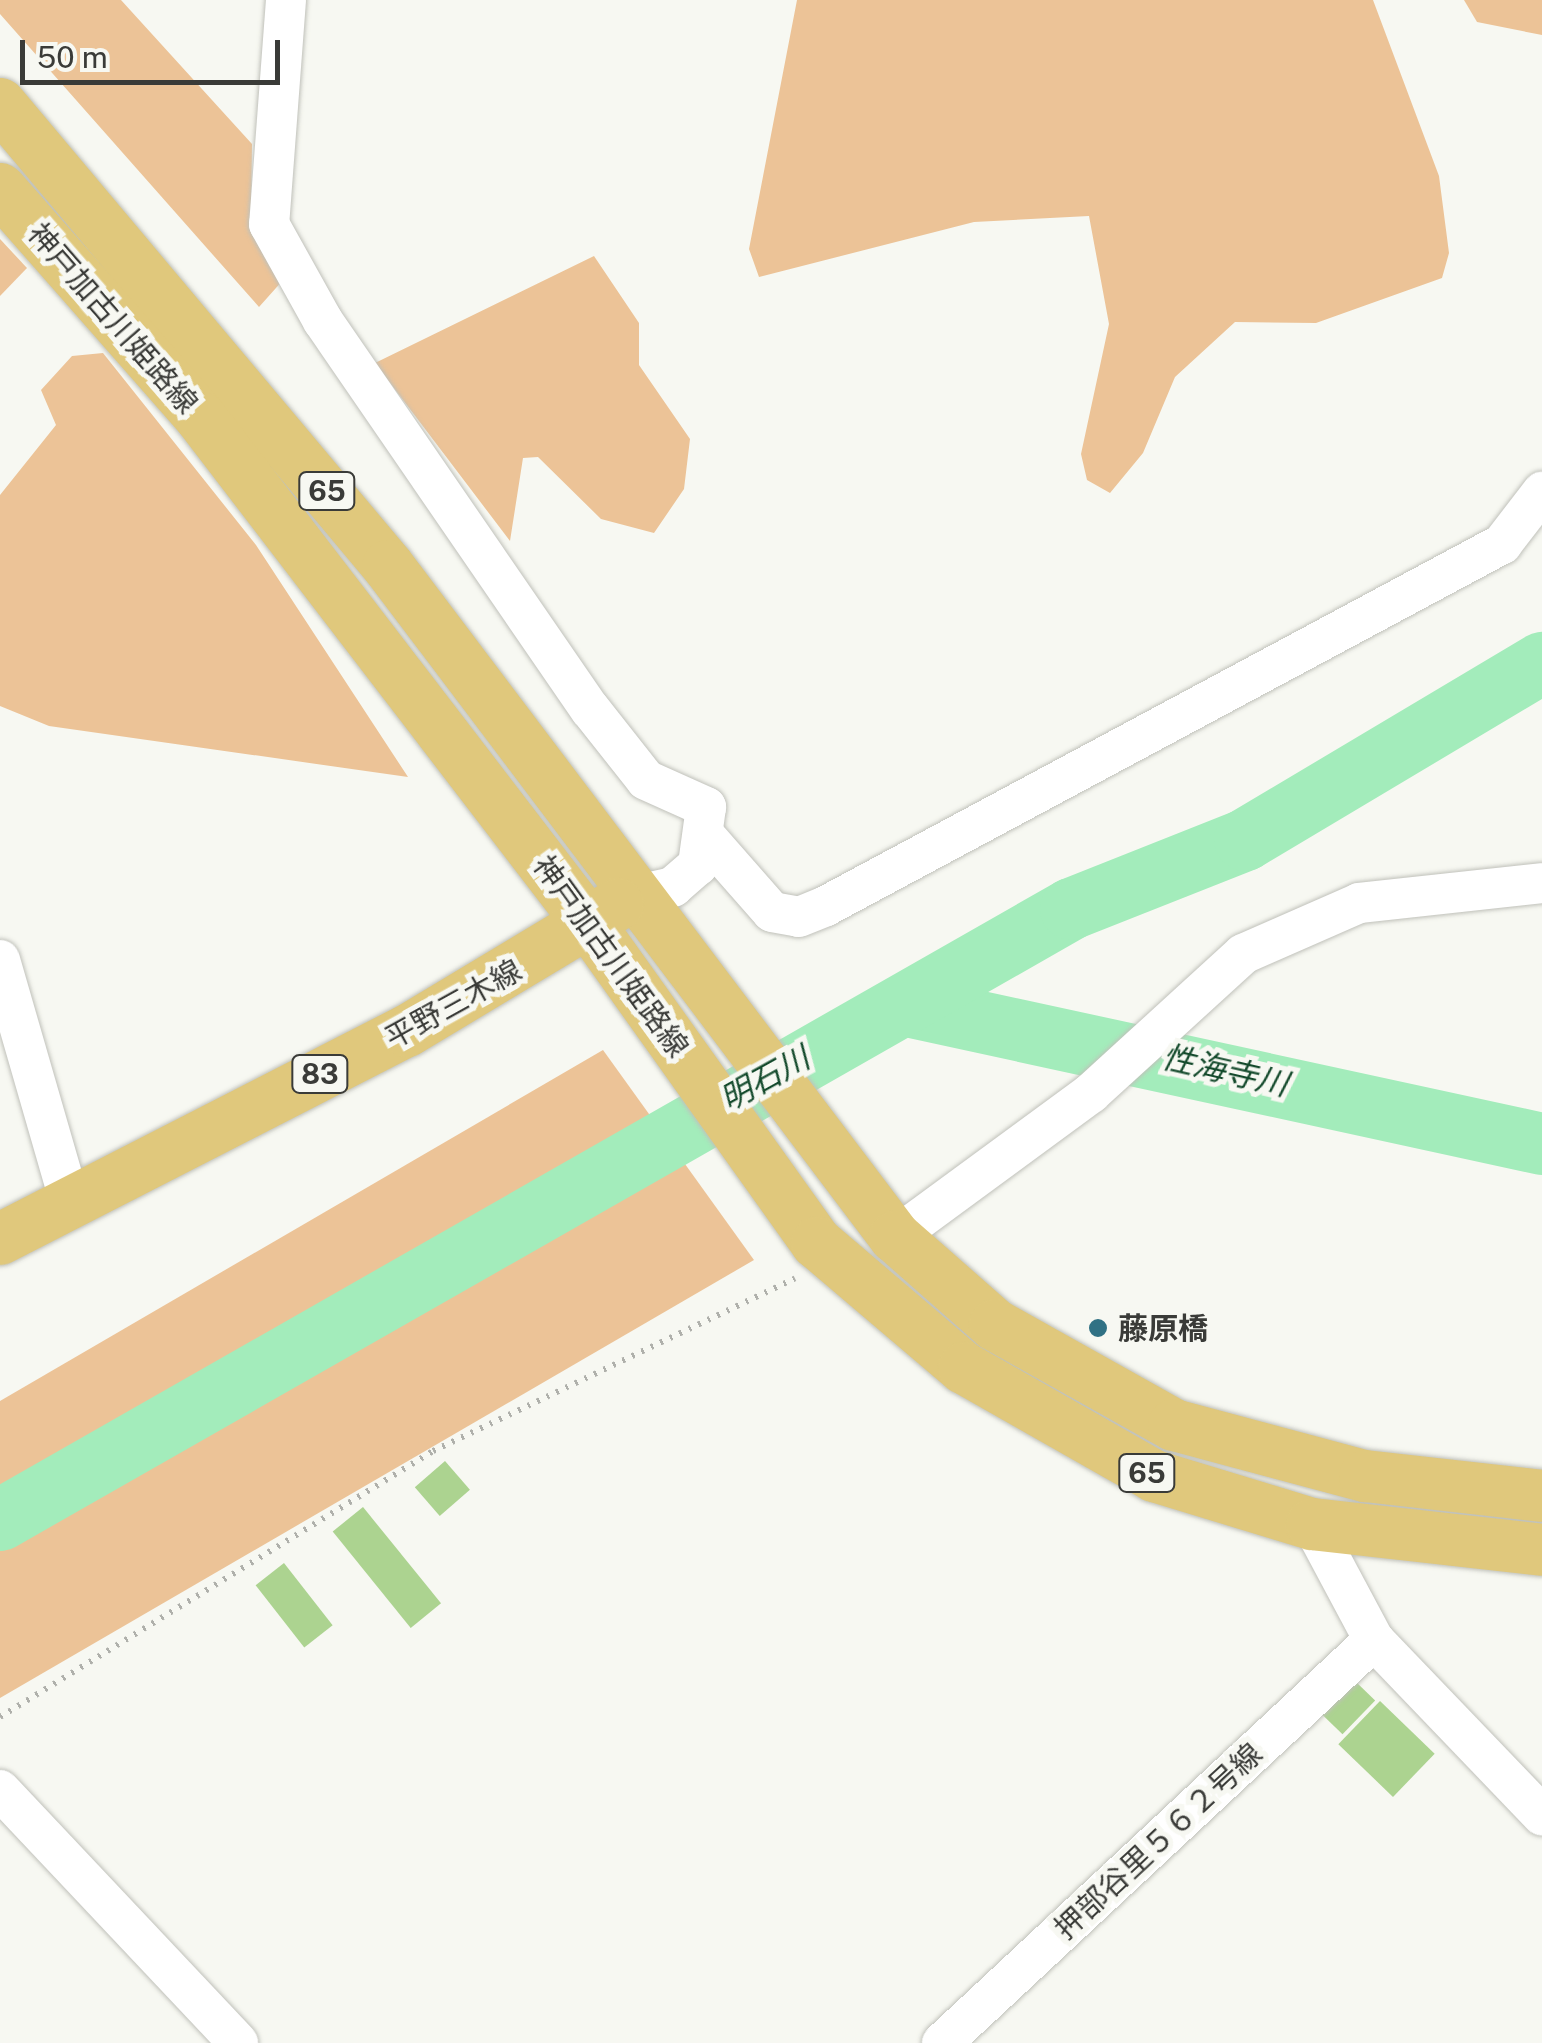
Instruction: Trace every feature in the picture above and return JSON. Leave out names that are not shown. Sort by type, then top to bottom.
[{"type":"main road","name":"神戸加古川姫路線","points":[[0,104],[388,566],[701,988],[885,1226],[995,1324],[1174,1425],[1365,1476],[1542,1496]]},
{"type":"main road","name":"神戸加古川姫路線","points":[[0,189],[201,418],[588,920],[831,1255],[964,1368],[1154,1476],[1312,1524],[1542,1550]]},
{"type":"main road","name":"平野三木線","points":[[0,1240],[407,1031],[633,896]]},
{"type":"street","points":[[286,0],[269,224],[323,321],[590,709],[646,780],[706,808],[707,838],[772,912],[799,917],[826,906],[1502,544],[1542,492]]},
{"type":"street","name":"神戸加古川姫路線","points":[[633,896],[674,887],[698,864],[707,838]]},
{"type":"street","points":[[885,1226],[1091,1093],[1188,996],[1243,954],[1359,903],[1542,883]]},
{"type":"street","points":[[0,960],[70,1204]]},
{"type":"street","points":[[1312,1524],[1374,1640],[1542,1815]]},
{"type":"street","name":"押部谷里５６２号線","points":[[942,2043],[1374,1640]]},
{"type":"street","points":[[0,1790],[238,2043]]},
{"type":"path","points":[[0,1716],[434,1451],[792,1278],[831,1255]]},
{"type":"shaded area","points":[[0,0],[121,0],[252,144],[251,225],[284,279],[259,307],[0,14]]},
{"type":"shaded area","points":[[797,0],[1373,0],[1439,176],[1449,253],[1442,278],[1316,323],[1235,322],[1175,377],[1143,453],[1110,493],[1087,480],[1081,454],[1109,324],[1089,216],[974,222],[759,277],[749,249]]},
{"type":"shaded area","points":[[1464,0],[1542,0],[1542,35],[1477,22]]},
{"type":"shaded area","points":[[0,239],[27,268],[0,296]]},
{"type":"shaded area","points":[[594,256],[639,323],[639,365],[690,439],[684,489],[654,533],[601,519],[538,457],[523,458],[510,541],[375,363]]},
{"type":"shaded area","points":[[103,353],[256,545],[408,777],[49,726],[0,706],[0,495],[56,425],[41,390],[72,356]]},
{"type":"shaded area","points":[[603,1050],[754,1260],[0,1698],[0,1401]]},
{"type":"building","points":[[445,1461],[470,1490],[440,1516],[415,1487]]},
{"type":"building","points":[[363,1507],[441,1603],[411,1628],[333,1532]]},
{"type":"building","points":[[284,1563],[333,1625],[304,1647],[256,1585]]},
{"type":"building","points":[[1355,1681],[1375,1700],[1342,1734],[1322,1715]]},
{"type":"building","points":[[1380,1701],[1435,1754],[1393,1797],[1338,1744]]},
{"type":"waterway","name":"明石川","points":[[0,1520],[1071,909],[1245,840],[1542,663]]},
{"type":"waterway","name":"性海寺川","points":[[907,1006],[1542,1144]]},
{"type":"place","name":"藤原橋","points":[[1098,1328]]}]
